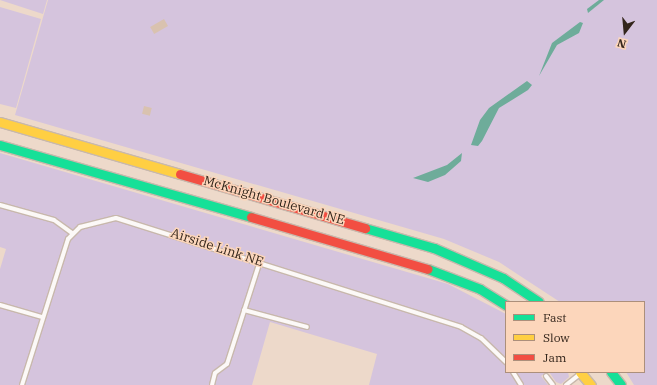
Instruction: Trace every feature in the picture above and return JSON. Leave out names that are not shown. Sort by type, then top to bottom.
[{"type":"main road","name":"McKnight Boulevard NE","points":[[0,122],[434,248],[503,278],[538,301]]},
{"type":"main road","name":"McKnight Boulevard NE","points":[[0,145],[421,266],[480,289],[505,304]]},
{"type":"main road","points":[[581,373],[591,385]]},
{"type":"main road","points":[[612,373],[621,385]]},
{"type":"lane","points":[[0,205],[54,220],[72,232],[62,250],[22,385]]},
{"type":"lane","name":"Airside Link NE","points":[[72,232],[106,218],[127,219],[461,327],[481,338],[505,361]]},
{"type":"lane","points":[[212,385],[215,373],[227,364],[260,262]]},
{"type":"lane","points":[[0,305],[42,317]]},
{"type":"lane","points":[[244,310],[307,326]]},
{"type":"lane","points":[[514,373],[521,385]]},
{"type":"lane","points":[[566,385],[581,373]]},
{"type":"lane","points":[[546,376],[553,385]]},
{"type":"shaded area","points":[[0,0],[47,0],[43,14]]},
{"type":"shaded area","points":[[48,0],[657,0],[657,385],[634,385],[627,373],[645,373],[645,301],[558,301],[499,262],[444,239],[15,115]]},
{"type":"shaded area","points":[[0,7],[41,19],[16,108],[0,104]]},
{"type":"shaded area","points":[[0,153],[448,284],[505,313],[505,373],[546,373],[541,376],[548,385],[369,385],[377,354],[270,322],[252,385],[0,385],[0,269],[6,249],[0,247]]},
{"type":"shaded area","points":[[550,373],[568,373],[569,377],[561,384],[556,382]]},
{"type":"water","points":[[599,0],[604,0],[588,13],[587,9]]},
{"type":"water","points":[[580,22],[583,23],[579,33],[557,45],[539,76],[552,43]]},
{"type":"water","points":[[527,81],[532,85],[528,90],[499,108],[482,141],[478,146],[471,145],[480,120],[489,108]]},
{"type":"water","points":[[462,153],[461,161],[445,175],[428,182],[413,178],[447,165]]},
{"type":"building","points":[[164,19],[168,26],[154,34],[150,27]]},
{"type":"building","points":[[144,106],[152,108],[150,116],[142,114]]},
{"type":"traffic: fast","points":[[0,145],[251,217]]},
{"type":"traffic: fast","points":[[365,228],[434,248],[503,278],[538,301]]},
{"type":"traffic: fast","points":[[428,269],[480,289],[505,304]]},
{"type":"traffic: fast","points":[[612,373],[621,385]]},
{"type":"traffic: slow","points":[[0,122],[180,174]]},
{"type":"traffic: slow","points":[[581,373],[591,385]]},
{"type":"traffic: jam","points":[[180,174],[365,228]]},
{"type":"traffic: jam","points":[[251,217],[428,269]]}]
